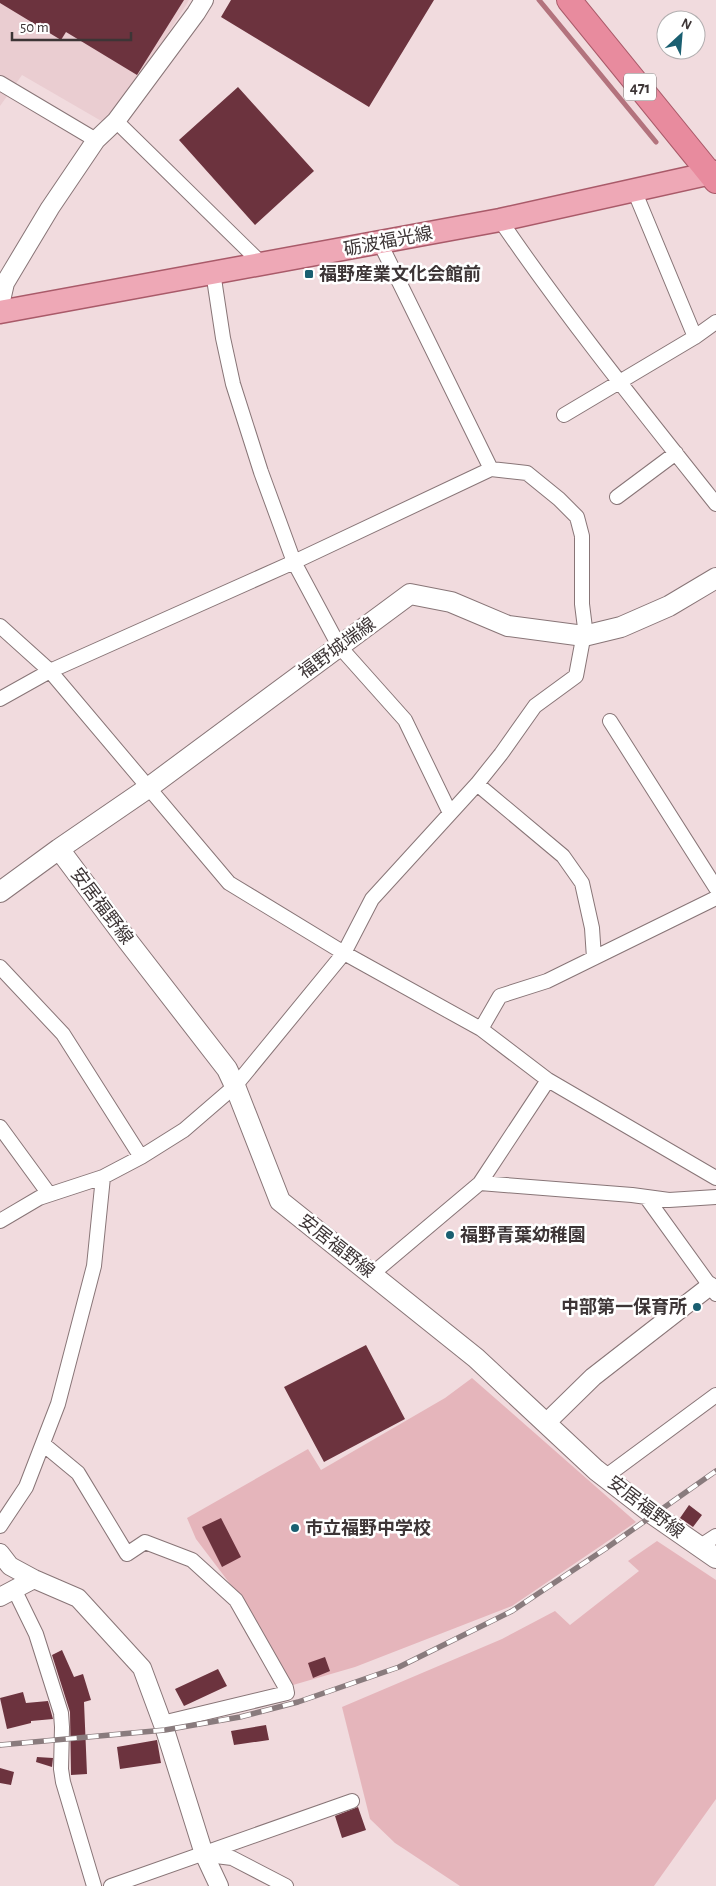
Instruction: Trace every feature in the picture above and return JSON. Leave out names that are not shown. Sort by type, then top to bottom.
[{"type":"highway","name":"471","points":[[569,0],[714,176]]},
{"type":"main road","name":"砺波福光線","points":[[0,312],[380,243],[500,220],[634,190],[714,176]]},
{"type":"main road","name":"福野城端線","points":[[0,892],[60,848],[148,788],[410,594],[451,602],[508,626],[584,636],[621,627],[661,609],[716,578]]},
{"type":"main road","name":"安居福野線","points":[[60,848],[127,940],[227,1069],[280,1201],[476,1358],[605,1477],[654,1516],[708,1542],[716,1558]]},
{"type":"street","points":[[0,305],[5,283],[50,208],[96,140],[116,121],[204,0]]},
{"type":"street","points":[[0,83],[96,140]]},
{"type":"street","points":[[116,121],[262,264]]},
{"type":"street","points":[[634,190],[695,337]]},
{"type":"street","points":[[500,220],[528,261],[619,382],[716,504]]},
{"type":"street","points":[[380,243],[491,469]]},
{"type":"street","points":[[213,272],[223,338],[233,384],[261,472],[294,562],[339,646],[404,720],[450,813]]},
{"type":"street","points":[[564,415],[695,337],[716,322]]},
{"type":"street","points":[[617,497],[676,453]]},
{"type":"street","points":[[0,699],[50,671],[294,562],[491,469],[527,473],[559,499],[577,517],[582,536],[584,636],[576,676],[535,706],[501,754],[476,784],[372,899],[344,953],[235,1086],[184,1130],[141,1157],[103,1177],[39,1198],[0,1221]]},
{"type":"street","points":[[0,626],[50,671],[229,883],[344,953],[481,1030],[548,1080],[716,1178]]},
{"type":"street","points":[[610,721],[716,888]]},
{"type":"street","points":[[476,784],[563,856],[582,883],[592,928],[594,958]]},
{"type":"street","points":[[481,1030],[500,996],[547,981],[716,898]]},
{"type":"street","points":[[0,967],[63,1034],[141,1157]]},
{"type":"street","points":[[372,1274],[480,1183],[548,1080]]},
{"type":"street","points":[[0,1127],[49,1194]]},
{"type":"street","points":[[0,1526],[26,1487],[58,1404],[94,1266],[103,1177]]},
{"type":"street","points":[[480,1183],[669,1200],[716,1197]]},
{"type":"street","points":[[546,1424],[593,1377],[713,1290],[646,1197]]},
{"type":"street","points":[[605,1477],[716,1395]]},
{"type":"street","points":[[43,1444],[78,1473],[127,1554],[145,1542],[192,1560],[236,1600],[286,1688],[287,1694],[162,1723]]},
{"type":"street","points":[[0,1553],[10,1566],[34,1579],[78,1598],[142,1668],[162,1723],[204,1854],[219,1886]]},
{"type":"street","points":[[34,1579],[7,1593],[36,1634],[61,1713],[62,1782],[94,1886]]},
{"type":"street","points":[[111,1886],[352,1800]]},
{"type":"street","points":[[204,1854],[232,1858],[286,1886]]},
{"type":"shaded area","points":[[0,0],[189,0],[110,126],[22,75],[0,106]]},
{"type":"shaded area","points":[[472,1378],[636,1522],[512,1606],[355,1667],[293,1685],[234,1589],[196,1539],[187,1518],[308,1449],[321,1470],[445,1398]]},
{"type":"shaded area","points":[[657,1541],[716,1580],[716,1799],[654,1886],[460,1886],[395,1843],[370,1819],[342,1707],[502,1639],[555,1611],[570,1625],[639,1571],[628,1561]]},
{"type":"building","points":[[0,0],[184,0],[137,75],[66,32],[61,40],[0,3]]},
{"type":"building","points":[[231,0],[434,0],[369,107],[221,17]]},
{"type":"building","points":[[238,87],[314,171],[255,225],[179,140]]},
{"type":"building","points":[[366,1345],[405,1419],[324,1462],[284,1387]]},
{"type":"building","points":[[689,1505],[702,1515],[693,1527],[680,1518]]},
{"type":"building","points":[[221,1518],[241,1557],[222,1567],[202,1527]]},
{"type":"building","points":[[62,1650],[74,1677],[83,1674],[91,1700],[84,1702],[87,1774],[71,1775],[70,1712],[52,1655]]},
{"type":"building","points":[[325,1657],[330,1671],[313,1678],[308,1663]]},
{"type":"building","points":[[218,1669],[227,1686],[184,1706],[175,1689]]},
{"type":"building","points":[[23,1692],[26,1703],[48,1701],[53,1719],[31,1721],[31,1723],[7,1729],[0,1698]]},
{"type":"building","points":[[266,1725],[269,1740],[234,1745],[231,1731]]},
{"type":"building","points":[[157,1740],[161,1763],[120,1769],[117,1747]]},
{"type":"building","points":[[37,1757],[53,1758],[52,1767],[36,1762]]},
{"type":"building","points":[[0,1768],[14,1772],[11,1785],[0,1783]]},
{"type":"building","points":[[358,1807],[366,1830],[342,1838],[335,1816]]},
{"type":"waterway","points":[[539,0],[656,142]]},
{"type":"railway","points":[[0,1745],[165,1730],[240,1717],[298,1702],[399,1667],[512,1611],[605,1549],[716,1471]]},
{"type":"place","name":"福野産業文化会館前","points":[[309,274]]},
{"type":"place","name":"福野青葉幼稚園","points":[[450,1235]]},
{"type":"place","name":"中部第一保育所","points":[[697,1307]]},
{"type":"place","name":"市立福野中学校","points":[[295,1528]]}]
